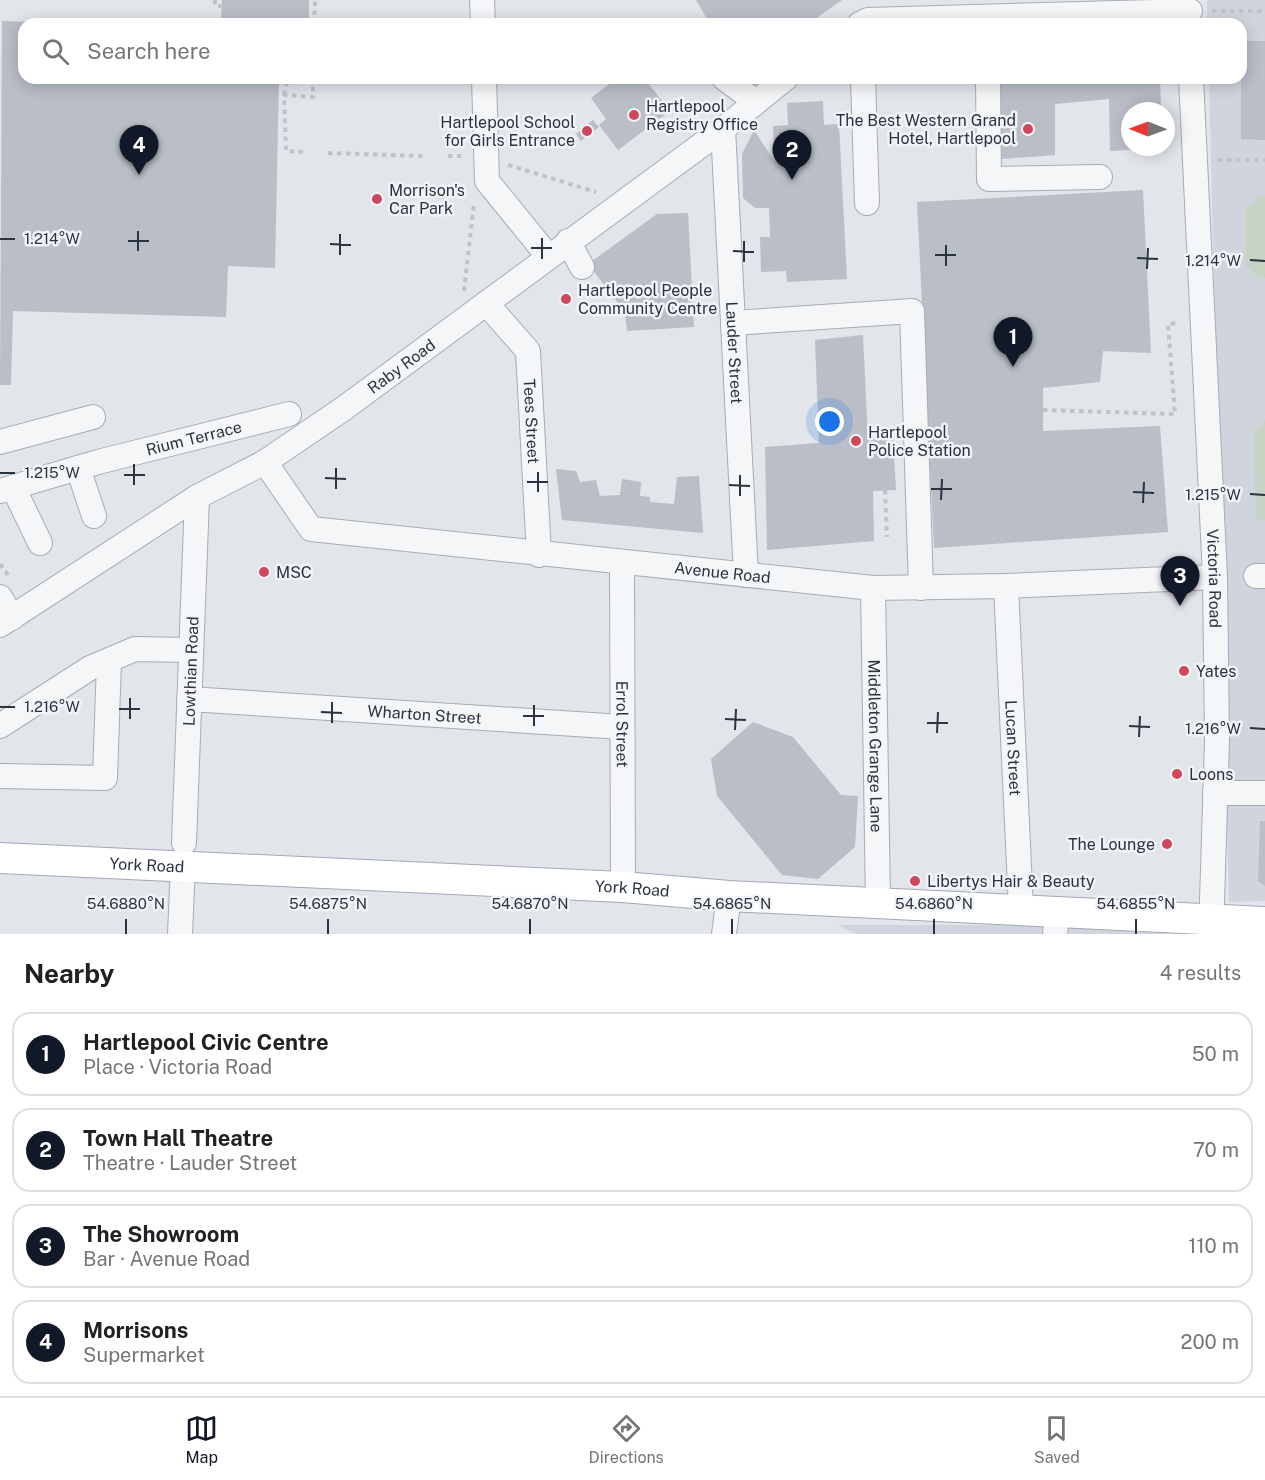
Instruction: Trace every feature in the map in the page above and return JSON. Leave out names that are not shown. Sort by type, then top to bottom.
[{"type":"main road","name":"York Road","points":[[0,858],[183,855],[729,896],[1021,909],[1056,922],[1212,926],[1265,922]]},
{"type":"street","points":[[482,0],[483,18]]},
{"type":"street","points":[[866,14],[1190,12]]},
{"type":"street","points":[[484,84],[487,181],[548,256]]},
{"type":"street","points":[[732,84],[756,102]]},
{"type":"street","name":"Raby Road","points":[[6,621],[197,497],[265,462],[343,409],[723,129],[778,84]]},
{"type":"street","points":[[863,84],[867,203]]},
{"type":"street","points":[[988,84],[989,179],[1100,177]]},
{"type":"street","name":"Victoria Road","points":[[1191,84],[1193,160],[1208,394],[1215,577],[1215,793],[1212,926]]},
{"type":"street","name":"Lauder Street","points":[[723,129],[746,575]]},
{"type":"street","points":[[568,241],[582,267]]},
{"type":"street","name":"Tees Street","points":[[486,303],[528,351],[539,555]]},
{"type":"street","points":[[733,323],[912,311],[921,588]]},
{"type":"street","name":"Rium Terrace","points":[[7,489],[88,465],[289,414]]},
{"type":"street","points":[[0,442],[93,417]]},
{"type":"street","name":"Avenue Road","points":[[265,462],[311,529],[539,555],[873,588],[1006,586],[1215,577]]},
{"type":"street","points":[[88,465],[94,516]]},
{"type":"street","points":[[7,489],[40,543]]},
{"type":"street","name":"Lowthian Road","points":[[180,934],[197,497]]},
{"type":"street","name":"Errol Street","points":[[622,562],[623,887]]},
{"type":"street","name":"Lucan Street","points":[[1006,586],[1021,909]]},
{"type":"street","name":"Middleton Grange Lane","points":[[873,588],[878,903]]},
{"type":"street","points":[[0,597],[6,621]]},
{"type":"street","points":[[0,726],[90,668],[135,649],[191,650]]},
{"type":"street","points":[[0,776],[105,778],[109,661]]},
{"type":"street","name":"Wharton Street","points":[[189,699],[622,727]]},
{"type":"street","points":[[1215,793],[1265,793]]},
{"type":"street","points":[[723,934],[729,896]]},
{"type":"path","points":[[215,0],[214,6],[222,6]]},
{"type":"path","points":[[314,18],[315,0]]},
{"type":"path","points":[[1190,12],[1265,12]]},
{"type":"path","points":[[287,84],[284,95],[285,151],[303,152]]},
{"type":"path","points":[[284,95],[313,97],[314,84]]},
{"type":"path","points":[[328,153],[423,156]]},
{"type":"path","points":[[1193,160],[1265,160]]},
{"type":"path","points":[[499,162],[596,193]]},
{"type":"path","points":[[464,292],[475,199]]},
{"type":"path","points":[[1043,410],[1175,414],[1168,324],[1181,323],[1181,331]]},
{"type":"path","points":[[885,490],[887,537]]},
{"type":"shaded area","points":[[1207,0],[1265,0],[1265,901],[1229,902],[1209,84],[1247,84],[1247,18],[1207,18]]},
{"type":"shaded area","points":[[837,925],[1017,925],[1176,934],[857,934]]},
{"type":"green space","points":[[1256,197],[1265,197],[1265,278],[1260,279],[1246,265],[1245,209],[1253,204]]},
{"type":"green space","points":[[1264,420],[1265,521],[1256,518],[1254,431],[1261,427]]},
{"type":"building","points":[[222,0],[309,0],[309,18],[221,18]]},
{"type":"building","points":[[696,0],[842,0],[816,18],[706,18]]},
{"type":"building","points":[[2,21],[18,21],[18,84],[279,84],[275,268],[228,266],[226,317],[13,311],[11,385],[0,385]]},
{"type":"building","points":[[1247,41],[1265,41],[1265,140],[1241,139],[1241,84],[1247,84]]},
{"type":"building","name":"Hartlepool Registry Office","points":[[609,84],[649,84],[670,111],[618,150],[599,125],[606,119],[591,98]]},
{"type":"building","name":"The Best Western Grand Hotel, Hartlepool","points":[[999,84],[1160,84],[1161,102],[1121,102],[1121,150],[1110,151],[1109,99],[1055,104],[1055,155],[1002,159]]},
{"type":"building","points":[[823,101],[824,125],[839,124],[847,279],[787,282],[786,271],[761,272],[760,237],[770,237],[769,208],[755,208],[743,198],[742,154],[754,130],[775,162],[773,126],[788,125],[787,103]]},
{"type":"building","name":"Hartlepool School for Girls Entrance","points":[[593,120],[599,127],[581,141],[576,134]]},
{"type":"building","points":[[1143,190],[1151,353],[1103,351],[1100,382],[1043,388],[1043,431],[1160,426],[1168,532],[934,548],[917,202]]},
{"type":"building","points":[[688,213],[694,327],[627,331],[625,312],[588,264],[657,214]]},
{"type":"building","name":"Hartlepool Police Station","points":[[863,335],[868,440],[893,437],[896,490],[873,491],[874,541],[767,550],[765,447],[819,443],[815,340]]},
{"type":"building","points":[[556,469],[576,471],[580,482],[596,480],[600,496],[620,495],[622,479],[641,482],[640,496],[650,497],[650,502],[674,504],[677,477],[699,476],[703,533],[562,520]]},
{"type":"building","points":[[753,722],[793,737],[841,795],[858,796],[855,847],[818,879],[782,875],[717,796],[711,759]]},
{"type":"building","points":[[1260,821],[1265,821],[1265,886],[1258,881]]},
{"type":"place","name":"Hartlepool Registry Office","points":[[634,115]]},
{"type":"place","name":"The Best Western Grand Hotel, Hartlepool","points":[[1028,129]]},
{"type":"place","name":"Hartlepool School for Girls Entrance","points":[[587,131]]},
{"type":"place","name":"Morrisons","points":[[139,175]]},
{"type":"place","name":"Town Hall Theatre","points":[[792,180]]},
{"type":"place","name":"Morrison's Car Park","points":[[377,199]]},
{"type":"place","name":"Hartlepool People Community Centre","points":[[566,299]]},
{"type":"place","name":"Hartlepool Civic Centre","points":[[1013,367]]},
{"type":"place","name":"Hartlepool Police Station","points":[[856,441]]},
{"type":"place","name":"MSC","points":[[264,572]]},
{"type":"place","name":"The Showroom","points":[[1180,606]]},
{"type":"place","name":"Yates","points":[[1184,671]]},
{"type":"place","name":"Loons","points":[[1177,774]]},
{"type":"place","name":"The Lounge","points":[[1167,844]]},
{"type":"place","name":"Libertys Hair & Beauty","points":[[915,881]]}]
